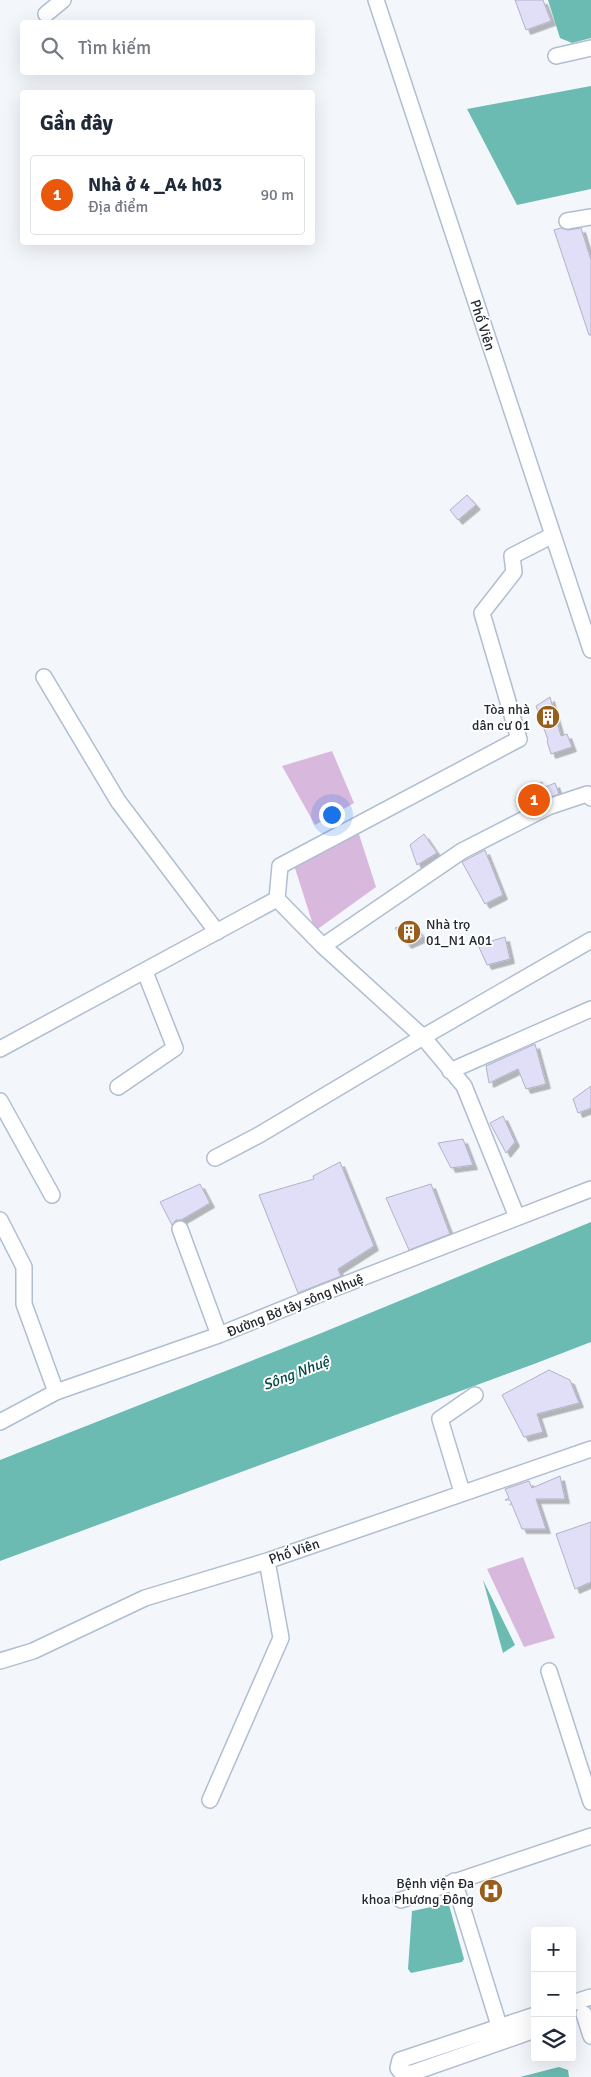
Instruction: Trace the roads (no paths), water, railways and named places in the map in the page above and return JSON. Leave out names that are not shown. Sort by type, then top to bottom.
[{"type":"street","points":[[46,14],[63,0]]},
{"type":"street","name":"Phố Viên","points":[[376,0],[591,650]]},
{"type":"street","points":[[556,56],[591,48]]},
{"type":"street","points":[[567,221],[591,217]]},
{"type":"street","points":[[517,1217],[464,1086],[423,1037],[323,946],[277,899],[280,866],[519,739],[482,613],[514,572],[512,556],[553,535]]},
{"type":"street","points":[[44,677],[118,801],[217,932]]},
{"type":"street","points":[[323,946],[462,851],[548,807],[587,794],[591,798]]},
{"type":"street","points":[[0,1049],[277,899]]},
{"type":"street","points":[[215,1158],[259,1135],[591,940]]},
{"type":"street","points":[[118,1087],[175,1048],[145,972]]},
{"type":"street","points":[[450,1071],[591,1009]]},
{"type":"street","points":[[0,1101],[52,1195]]},
{"type":"street","name":"Đường Bờ tây sông Nhuệ","points":[[0,1422],[56,1392],[219,1336],[320,1294],[591,1189]]},
{"type":"street","points":[[0,1220],[24,1268],[24,1304],[56,1392]]},
{"type":"street","points":[[180,1229],[219,1336]]},
{"type":"street","points":[[462,1492],[440,1419],[475,1395]]},
{"type":"street","name":"Phố Viên","points":[[0,1661],[33,1651],[145,1598],[266,1561],[591,1449]]},
{"type":"street","points":[[210,1800],[281,1638],[266,1561]]},
{"type":"street","points":[[549,1671],[591,1802]]},
{"type":"street","points":[[401,1900],[591,1836]]},
{"type":"street","points":[[454,1882],[501,2033]]},
{"type":"street","points":[[576,2002],[591,1997]]},
{"type":"street","points":[[582,2015],[591,2036]]},
{"type":"street","points":[[531,2017],[501,2033],[412,2072],[401,2072],[398,2068],[400,2060],[501,2033],[531,2030]]},
{"type":"water","points":[[548,0],[591,0],[591,38],[572,43],[560,38]]},
{"type":"water","points":[[591,86],[591,189],[517,205],[467,109]]},
{"type":"water","name":"Sông Nhuệ","points":[[591,1222],[591,1342],[0,1561],[0,1460],[319,1334]]},
{"type":"water","points":[[483,1580],[515,1645],[503,1653]]},
{"type":"water","points":[[449,1905],[464,1959],[462,1962],[411,1973],[408,1969],[412,1911]]},
{"type":"water","points":[[559,2067],[568,2070],[569,2077],[520,2077]]},
{"type":"place","name":"Tòa nhà dân cư 01","points":[[548,717]]},
{"type":"place","name":"Nhà ở 4 _A4 h03","points":[[534,800]]},
{"type":"place","name":"Nhà trọ 01_N1 A01","points":[[409,932]]},
{"type":"place","name":"Bệnh viện Đa khoa Phương Đông","points":[[491,1891]]}]
